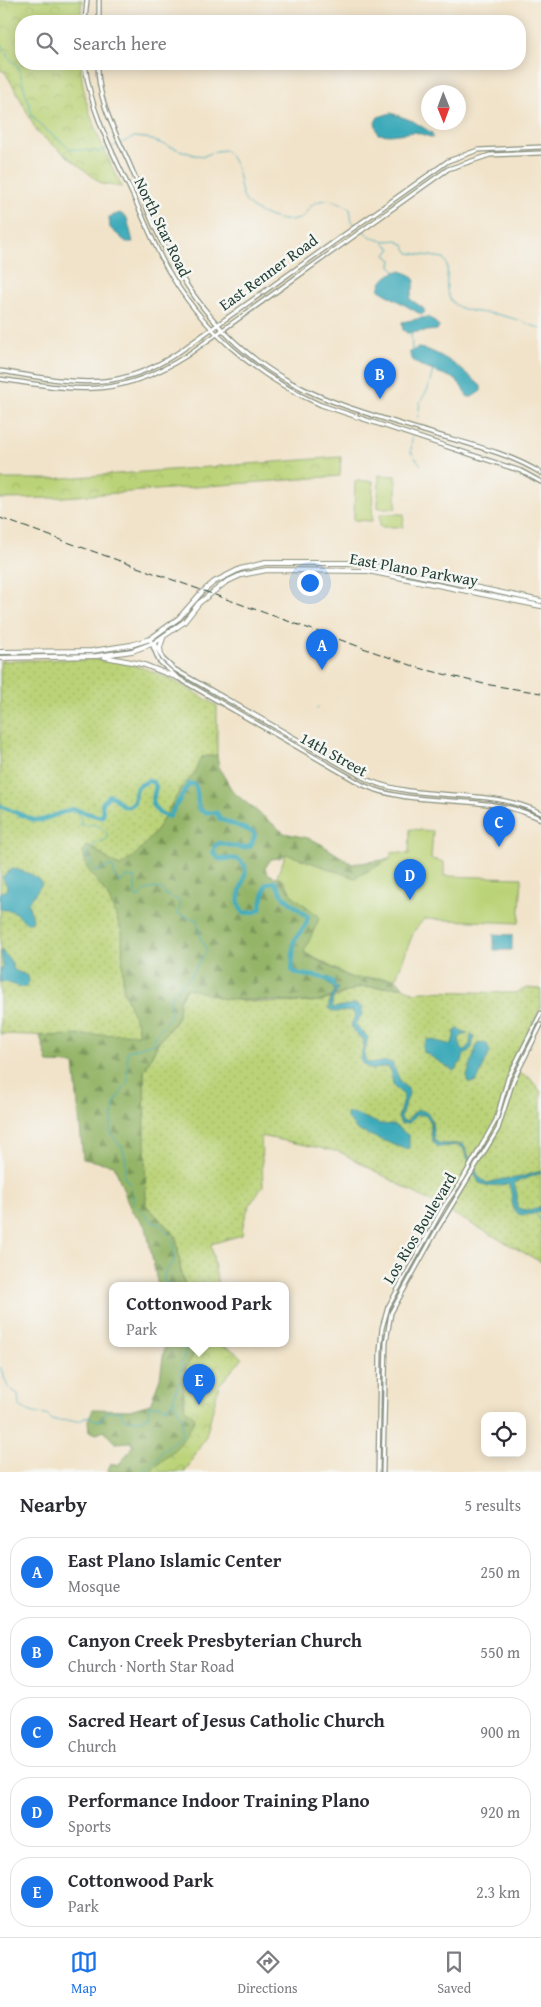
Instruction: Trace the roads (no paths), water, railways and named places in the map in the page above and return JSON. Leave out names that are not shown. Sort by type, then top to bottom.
[{"type":"main road","points":[[86,15],[87,0]]},
{"type":"main road","points":[[99,0],[99,15]]},
{"type":"main road","name":"North Star Road","points":[[86,70],[92,102],[106,138],[166,266],[180,289],[216,334],[253,367],[290,390],[344,414],[521,471],[541,482]]},
{"type":"main road","name":"North Star Road","points":[[99,70],[102,99],[162,245],[191,292],[217,325],[257,362],[294,384],[363,412],[496,453],[541,473]]},
{"type":"main road","name":"East Renner Road","points":[[0,371],[71,382],[98,383],[138,374],[164,362],[438,167],[458,156],[488,149],[541,147]]},
{"type":"main road","name":"East Renner Road","points":[[0,379],[59,388],[99,389],[134,382],[168,367],[420,187],[458,164],[490,155],[541,153]]},
{"type":"main road","points":[[340,236],[343,242]]},
{"type":"main road","points":[[273,285],[277,290]]},
{"type":"main road","points":[[164,362],[168,367]]},
{"type":"main road","points":[[253,367],[257,362]]},
{"type":"main road","points":[[290,390],[294,384]]},
{"type":"main road","points":[[436,443],[438,436]]},
{"type":"main road","points":[[493,462],[496,453]]},
{"type":"main road","name":"East Plano Parkway","points":[[150,639],[178,618],[214,582],[240,570],[265,564],[360,564],[541,601]]},
{"type":"main road","name":"East Plano Parkway","points":[[97,656],[124,653],[152,644],[184,622],[199,603],[226,582],[241,575],[272,569],[368,570],[541,606]]},
{"type":"main road","points":[[178,618],[184,622]]},
{"type":"main road","points":[[161,655],[160,645],[163,638]]},
{"type":"main road","points":[[152,644],[150,639],[117,648],[1,652],[1,658],[97,656],[142,664],[178,678]]},
{"type":"main road","name":"14th Street","points":[[152,644],[174,669],[368,780],[397,789],[491,797],[533,808],[541,812]]},
{"type":"main road","name":"14th Street","points":[[152,644],[162,664],[178,678],[370,788],[399,795],[490,803],[541,819]]},
{"type":"main road","points":[[211,698],[214,693]]},
{"type":"main road","points":[[460,800],[461,794]]},
{"type":"main road","points":[[490,803],[491,797]]},
{"type":"main road","points":[[530,814],[533,808]]},
{"type":"main road","name":"Los Rios Boulevard","points":[[378,1472],[380,1351],[386,1316],[393,1297],[444,1206],[488,1136],[499,1111],[508,1078],[541,1013]]},
{"type":"main road","name":"Los Rios Boulevard","points":[[383,1472],[388,1323],[406,1285],[492,1138],[504,1114],[513,1081],[541,1025]]},
{"type":"water","points":[[391,113],[413,121],[421,126],[421,130],[427,130],[432,133],[433,138],[415,132],[390,135],[378,134],[375,122],[378,117]]},
{"type":"water","points":[[120,213],[127,218],[133,242],[126,242],[110,228],[109,217]]},
{"type":"water","points":[[401,271],[411,275],[415,281],[410,299],[423,308],[425,312],[422,315],[379,290],[381,283],[387,277]]},
{"type":"water","points":[[427,317],[439,326],[437,330],[407,333],[403,330],[402,322]]},
{"type":"water","points":[[418,348],[435,353],[452,363],[481,386],[481,391],[472,397],[468,397],[457,381],[415,362],[410,352]]},
{"type":"water","points":[[12,869],[20,870],[37,878],[42,884],[28,903],[33,920],[31,923],[27,923],[13,911],[0,909],[0,892],[6,891],[7,886],[2,877]]},
{"type":"water","points":[[494,934],[512,935],[512,950],[494,950]]},
{"type":"water","points":[[1,950],[10,960],[14,970],[28,976],[29,981],[26,987],[0,982],[0,970],[3,967]]},
{"type":"water","points":[[328,977],[338,988],[332,1002],[333,1008],[355,1004],[362,1007],[362,1015],[355,1024],[368,1037],[364,1056],[366,1061],[369,1063],[385,1061],[392,1063],[401,1083],[408,1089],[409,1094],[401,1116],[402,1121],[407,1121],[417,1110],[427,1113],[432,1121],[435,1141],[441,1144],[463,1144],[479,1177],[487,1183],[517,1178],[541,1171],[541,1173],[514,1183],[517,1194],[517,1208],[530,1211],[541,1206],[540,1212],[520,1215],[516,1212],[513,1207],[508,1184],[490,1186],[479,1183],[463,1148],[458,1145],[439,1147],[433,1141],[430,1121],[425,1115],[416,1115],[409,1123],[401,1124],[398,1118],[404,1095],[394,1087],[389,1067],[372,1070],[361,1060],[364,1040],[355,1033],[351,1025],[355,1016],[353,1011],[335,1012],[329,1009],[329,1003],[335,990],[325,980]]},
{"type":"water","points":[[459,1029],[468,1034],[463,1035],[459,1039],[461,1048],[464,1051],[470,1044],[471,1034],[474,1036],[472,1048],[464,1055],[454,1071],[424,1052],[423,1046],[428,1039],[452,1045],[455,1031]]},
{"type":"water","points":[[478,1042],[487,1044],[490,1052],[477,1081],[470,1083],[467,1081],[467,1076]]},
{"type":"water","points":[[353,1113],[380,1124],[394,1125],[409,1136],[409,1148],[405,1149],[357,1130],[347,1118],[347,1114]]},
{"type":"waterway","points":[[0,43],[9,58],[15,63]]},
{"type":"waterway","points":[[19,70],[32,115],[43,128],[71,149],[99,152],[135,137],[146,138],[194,155],[204,156],[216,151],[225,150],[231,157],[238,172],[245,200],[260,212],[273,218],[293,220],[301,218],[317,202],[327,200],[342,204],[350,209],[352,222],[372,237],[382,241],[396,240],[404,245],[409,253],[444,258],[447,268],[448,294],[450,299],[460,308],[509,317],[541,329]]},
{"type":"waterway","points":[[384,243],[391,248],[386,255],[392,260],[391,265],[395,271]]},
{"type":"waterway","points":[[411,332],[412,350]]},
{"type":"waterway","points":[[418,417],[420,402],[428,389],[433,370]]},
{"type":"waterway","points":[[412,437],[411,452],[421,465]]},
{"type":"waterway","points":[[0,806],[34,820],[42,820],[72,809],[101,817],[103,815],[102,804],[109,795],[123,806],[130,806],[134,802],[137,787],[148,781],[153,782],[156,786],[152,804],[159,813],[169,817],[189,784],[194,784],[197,790],[199,809],[204,812],[217,813],[220,819],[253,832],[255,835],[251,846],[241,848],[219,843],[215,846],[213,852],[219,859],[233,858],[239,860],[245,866],[239,895],[240,907],[243,913],[255,912],[260,909],[266,884],[275,882],[284,897],[308,917],[306,924],[294,941],[292,970],[296,973],[321,977],[332,982]]},
{"type":"waterway","points":[[78,812],[81,818],[80,825],[98,826],[107,833],[107,839],[90,848],[86,855],[86,859],[92,861],[90,865],[95,872],[109,866],[114,868],[114,875],[120,883],[127,877],[135,878],[135,896],[139,898],[149,889],[158,888],[162,889],[166,895],[178,900],[180,905],[178,914],[197,920],[201,939],[207,950],[189,978],[173,993],[169,1002],[172,1013],[156,1034],[153,1043],[127,1051],[128,1081],[115,1102],[110,1132],[119,1145],[122,1146],[126,1161],[124,1177],[130,1184],[133,1201],[154,1223],[158,1223],[172,1237],[174,1262],[165,1271],[164,1281],[166,1282]]},
{"type":"waterway","points":[[536,1214],[541,1221]]},
{"type":"waterway","points":[[142,1472],[158,1458],[162,1451],[182,1435],[182,1418],[173,1399],[181,1378],[180,1370],[186,1347]]},
{"type":"waterway","points":[[0,1367],[8,1387],[18,1394],[19,1405],[30,1412],[49,1416],[51,1420],[80,1421],[88,1416],[97,1421],[101,1420],[106,1412],[120,1411],[124,1419],[139,1420],[149,1416],[149,1406],[159,1405],[168,1408],[173,1399]]},
{"type":"railway","points":[[0,518],[419,668],[484,684],[541,693]]},
{"type":"place","name":"Canyon Creek Presbyterian Church","points":[[380,399]]},
{"type":"place","name":"East Plano Islamic Center","points":[[322,670]]},
{"type":"place","name":"Sacred Heart of Jesus Catholic Church","points":[[499,847]]},
{"type":"place","name":"Performance Indoor Training Plano","points":[[410,900]]},
{"type":"place","name":"Cottonwood Park","points":[[199,1405]]}]
